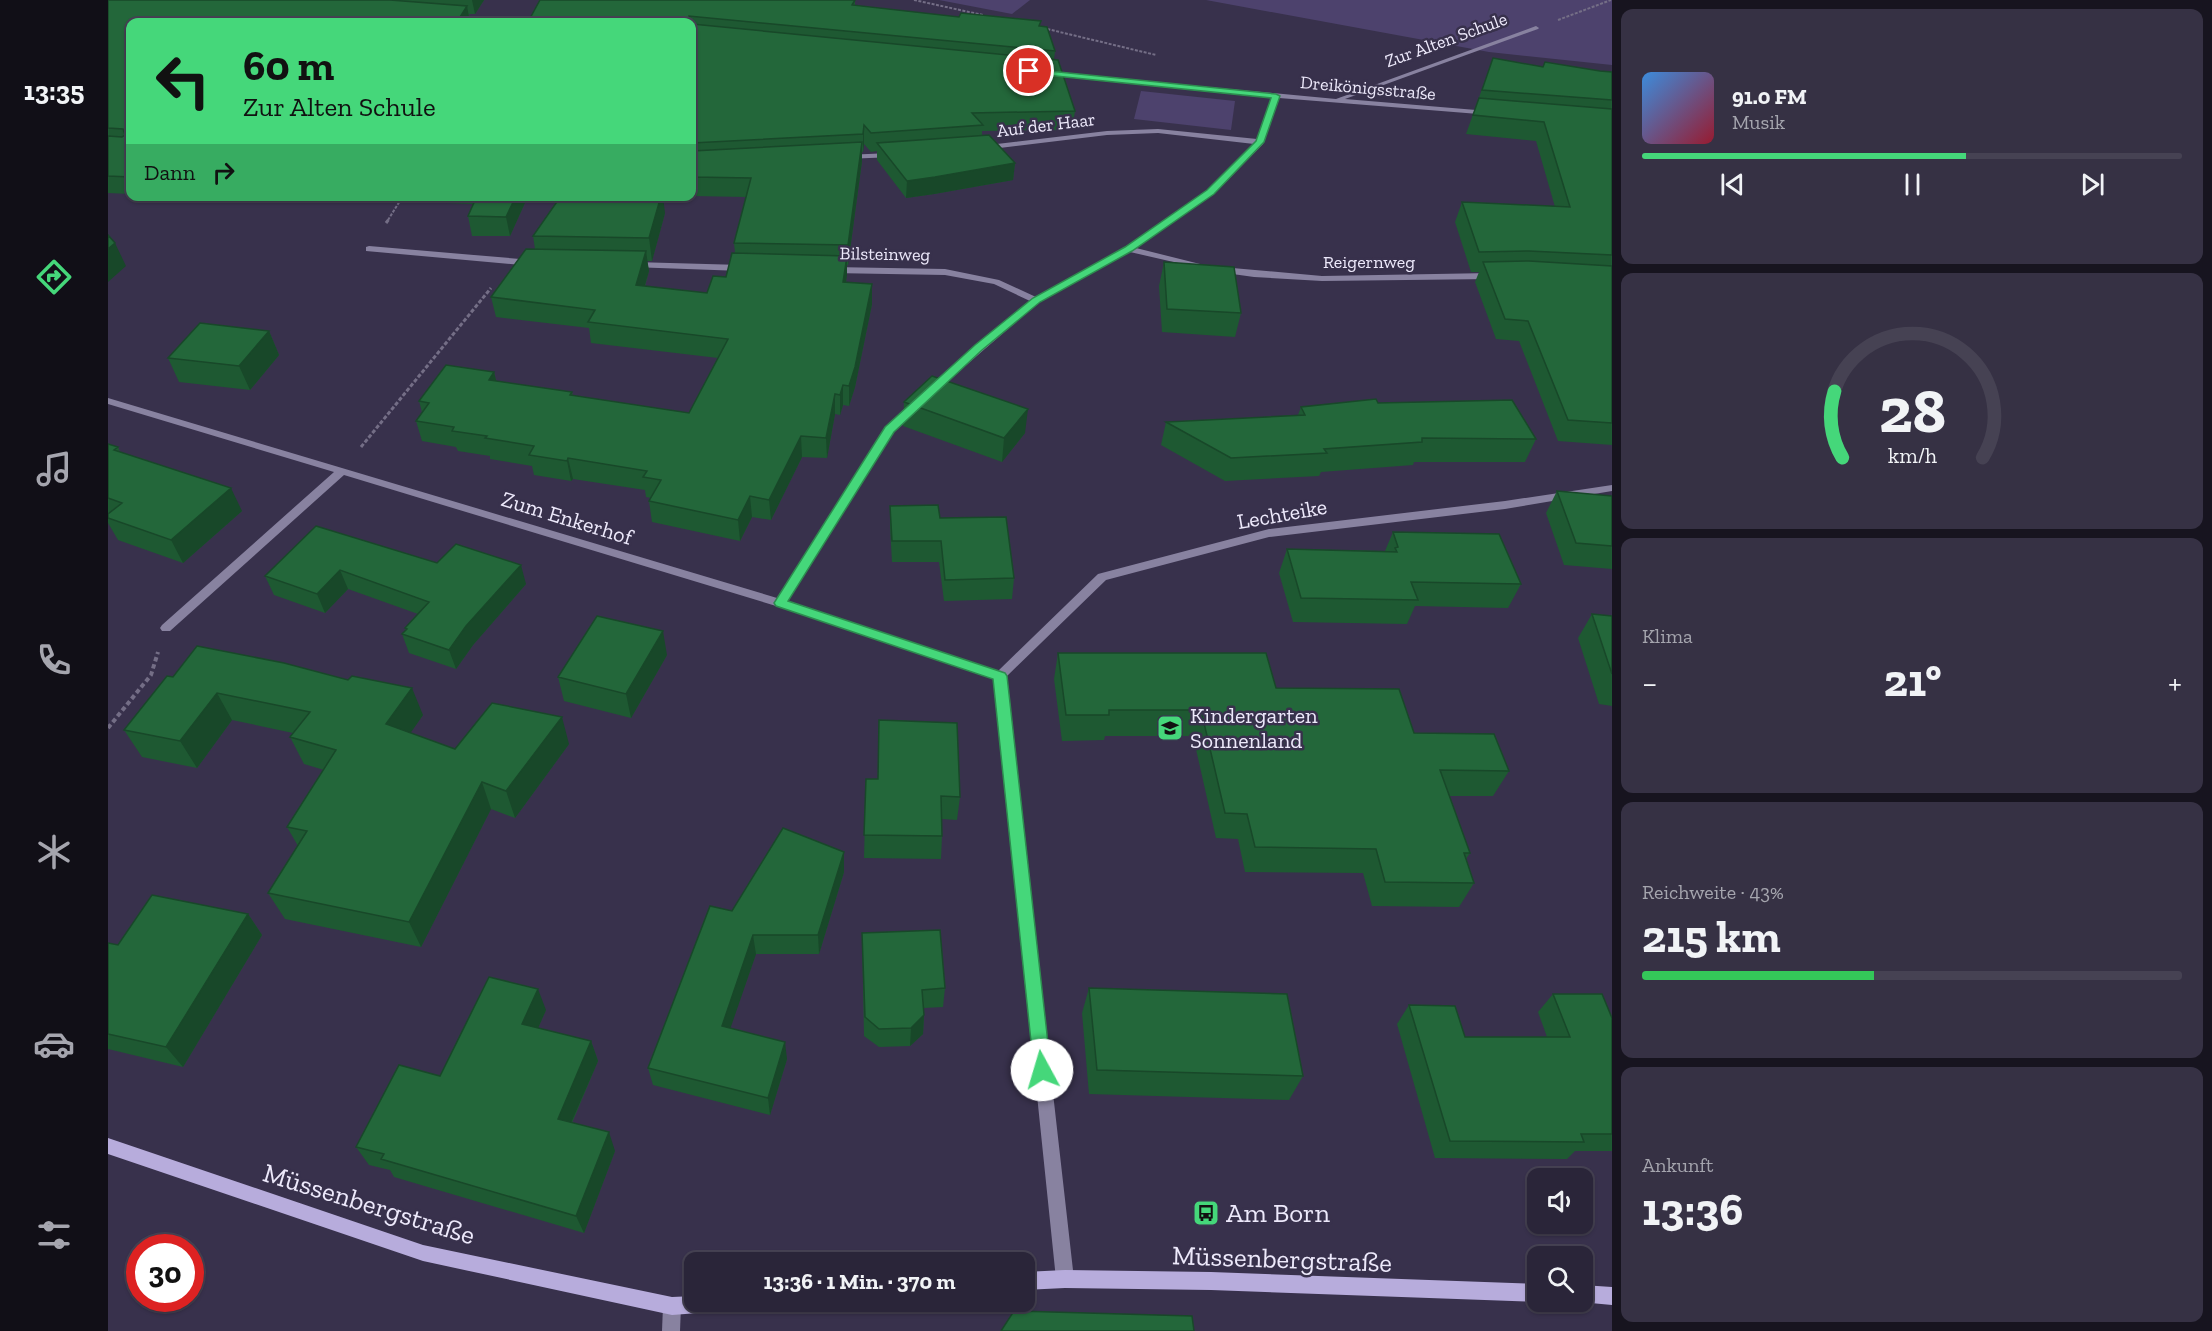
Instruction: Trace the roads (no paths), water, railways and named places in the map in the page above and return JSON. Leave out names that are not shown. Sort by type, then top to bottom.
[{"type":"main road","name":"Müssenbergstraße","points":[[108,1146],[423,1253],[672,1306],[684,1305]]},
{"type":"main road","name":"Müssenbergstraße","points":[[1035,1280],[1065,1278],[1527,1293]]},
{"type":"main road","points":[[1593,1295],[1612,1296]]},
{"type":"street","points":[[447,17],[461,18]]},
{"type":"street","name":"Zur Alten Schule","points":[[1335,100],[1536,28]]},
{"type":"street","name":"Dreikönigsstraße","points":[[1041,72],[1276,96],[1497,114]]},
{"type":"street","points":[[1065,1278],[1000,676],[780,603],[890,429],[1036,300],[1129,249],[1211,192],[1260,142],[1276,96]]},
{"type":"street","name":"Auf der Haar","points":[[970,149],[1107,133],[1158,131],[1260,142]]},
{"type":"street","points":[[831,158],[901,154]]},
{"type":"street","points":[[369,249],[512,263],[547,263]]},
{"type":"street","name":"Reigernweg","points":[[1129,249],[1188,265],[1257,275],[1345,280],[1497,276]]},
{"type":"street","points":[[629,265],[758,268]]},
{"type":"street","name":"Bilsteinweg","points":[[816,269],[945,272],[996,282],[1036,300]]},
{"type":"street","name":"Zum Enkerhof","points":[[108,400],[780,603]]},
{"type":"street","points":[[166,628],[342,471]]},
{"type":"street","name":"Lechteike","points":[[1000,676],[1102,577],[1269,533],[1505,505],[1612,488]]},
{"type":"street","points":[[671,1331],[672,1306]]},
{"type":"place","name":"Kindergarten Sonnenland","points":[[1170,728]]},
{"type":"place","name":"Am Born","points":[[1206,1213]]}]
